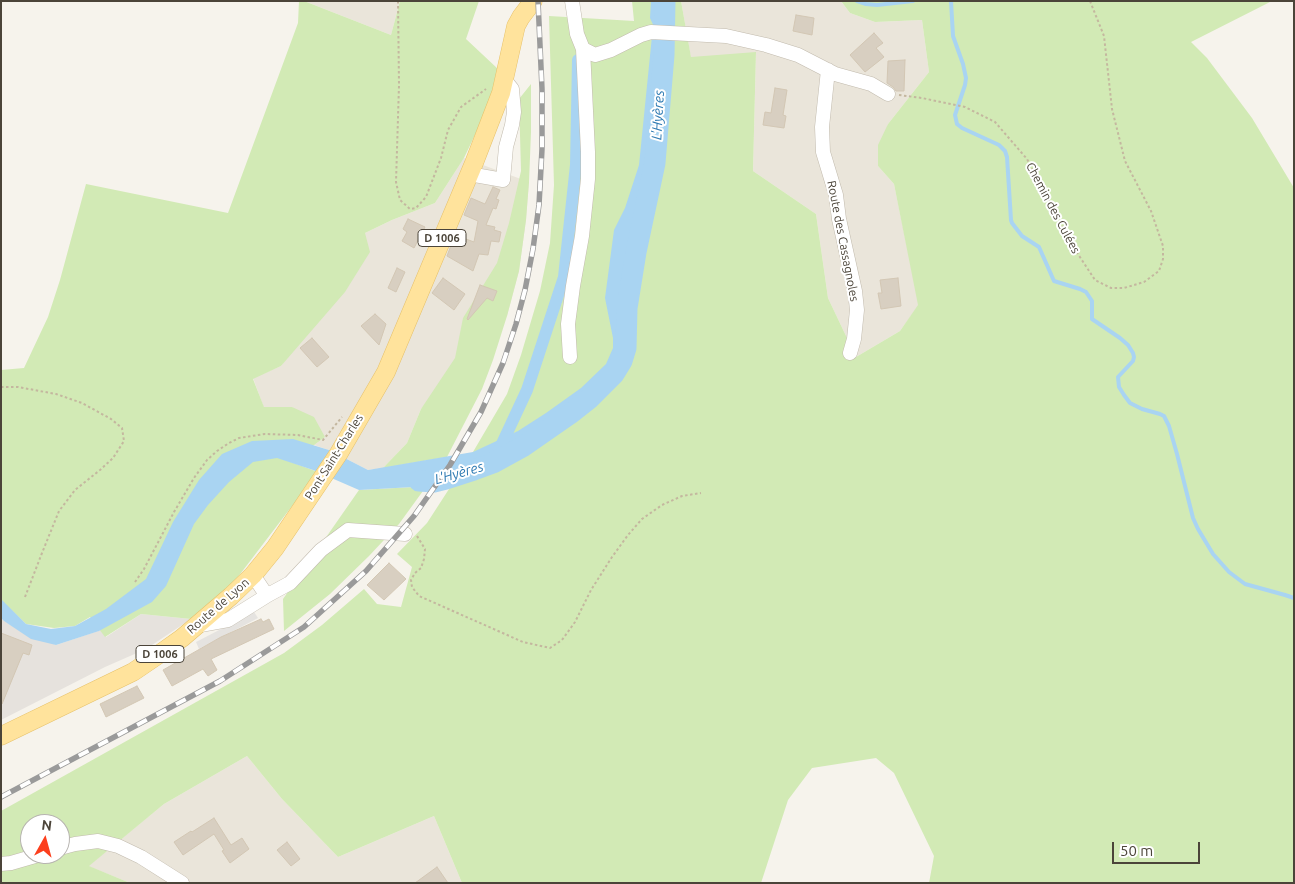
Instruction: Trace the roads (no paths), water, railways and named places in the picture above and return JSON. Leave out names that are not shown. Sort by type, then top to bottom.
[{"type":"main road","name":"D 1006","points":[[469,174],[503,86],[516,26],[533,1]]},
{"type":"main road","name":"Pont Saint-Charles","points":[[288,530],[339,452],[386,372],[469,174]]},
{"type":"main road","name":"Route de Lyon","points":[[1,736],[132,672],[158,655],[195,626],[253,575],[288,530]]},
{"type":"street","points":[[570,357],[568,324],[582,236],[588,180],[583,49],[577,34],[572,1]]},
{"type":"street","points":[[583,49],[595,55],[651,32],[726,36],[766,45],[798,55],[835,74],[871,84],[888,94]]},
{"type":"street","name":"Route des Cassagnoles","points":[[828,70],[822,127],[823,152],[836,195],[841,228],[855,291],[857,310],[854,338],[850,353]]},
{"type":"street","points":[[469,174],[504,180],[506,147],[514,112],[512,89],[503,86]]},
{"type":"street","points":[[195,626],[228,620],[290,583],[321,550],[348,530],[405,534]]},
{"type":"street","points":[[253,575],[268,595]]},
{"type":"street","points":[[70,845],[98,842],[118,846],[142,857],[182,883]]},
{"type":"street","points":[[1,864],[12,864],[20,861]]},
{"type":"water","points":[[651,1],[665,1],[664,55],[655,163],[636,252],[626,348],[622,361],[614,374],[589,399],[524,446],[493,463],[446,479],[414,487],[359,490],[313,470],[277,458],[253,462],[229,482],[194,524],[166,586],[152,602],[99,631],[56,645],[31,639],[1,618],[1,599],[26,624],[51,629],[75,626],[106,609],[146,579],[173,522],[199,480],[222,454],[252,441],[293,439],[329,450],[368,470],[473,452],[518,431],[581,388],[606,364],[613,348],[613,338],[605,298],[614,230],[625,208],[639,165],[652,36],[655,29],[650,18]]},
{"type":"waterway","name":"L'Hyères","points":[[419,481],[434,482],[474,470],[493,463],[524,446],[589,399],[614,374],[622,361],[626,348],[627,308],[636,252],[655,163],[664,55],[665,1]]},
{"type":"waterway","points":[[857,1],[877,5],[913,1]]},
{"type":"waterway","points":[[951,1],[953,36],[966,78],[955,115],[957,124],[999,145],[1005,151],[1012,223],[1022,236],[1039,247],[1054,281],[1086,292],[1092,301],[1092,319],[1120,338],[1133,353],[1133,361],[1118,377],[1119,387],[1130,403],[1164,416],[1177,454],[1193,518],[1213,554],[1229,572],[1245,584],[1294,598]]},
{"type":"waterway","points":[[493,463],[527,390],[564,277],[576,165],[578,60]]},
{"type":"railway","points":[[1,797],[220,681],[304,627],[366,571],[414,516],[450,465],[481,412],[503,363],[525,290],[533,249],[539,205],[542,149],[542,89],[538,1]]}]
